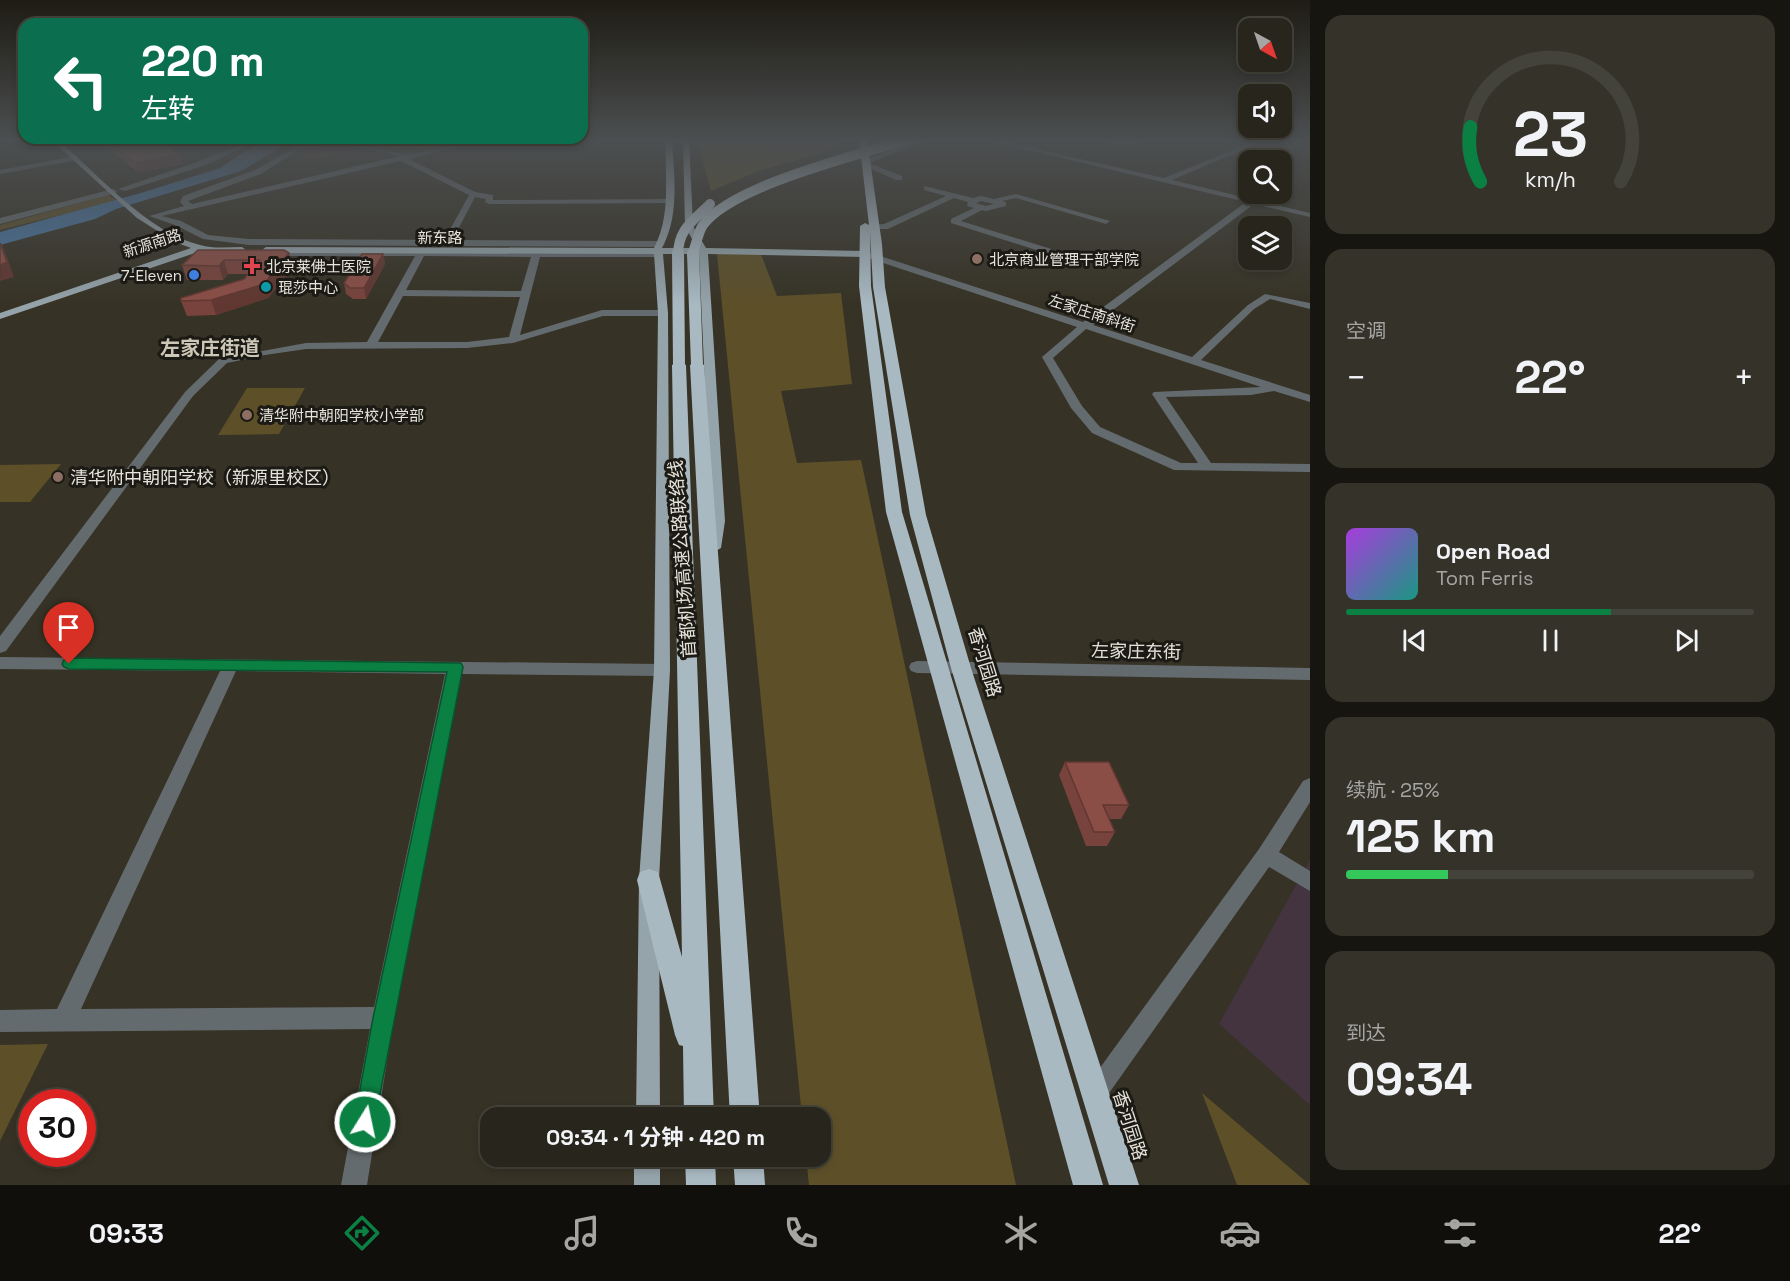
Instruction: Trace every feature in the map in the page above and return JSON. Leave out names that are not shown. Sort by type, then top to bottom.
[{"type":"highway","name":"首都机场高速公路联络线","points":[[725,194],[693,218],[682,231],[678,244],[711,587],[744,1107]]},
{"type":"highway","name":"首都机场高速公路联络线","points":[[699,1107],[688,365],[692,256],[703,225],[729,203],[745,194]]},
{"type":"highway","name":"香河园路","points":[[862,194],[918,515],[938,668],[1094,1095],[1124,1185]]},
{"type":"highway","name":"香河园路","points":[[870,194],[875,227],[865,286],[894,512],[1086,1179]]},
{"type":"highway","points":[[649,880],[697,1068]]},
{"type":"highway","points":[[700,1167],[700,1185]]},
{"type":"highway","points":[[749,1167],[750,1185]]},
{"type":"main road","name":"新东路","points":[[122,194],[132,209],[169,237],[194,247],[659,250],[702,248],[871,253]]},
{"type":"main road","name":"新东路","points":[[123,194],[181,233],[194,247]]},
{"type":"main road","points":[[648,1107],[649,880],[662,670],[663,313],[659,250],[665,235],[669,194]]},
{"type":"main road","points":[[688,194],[689,226],[702,248],[718,520],[711,587]]},
{"type":"main road","name":"新源南路","points":[[0,309],[194,247]]},
{"type":"main road","name":"新源南路","points":[[0,316],[194,247]]},
{"type":"main road","points":[[647,1167],[647,1185]]},
{"type":"street","points":[[0,221],[110,194]]},
{"type":"street","points":[[191,207],[184,202],[186,198],[196,194]]},
{"type":"street","points":[[153,216],[245,194]]},
{"type":"street","points":[[450,237],[473,194]]},
{"type":"street","points":[[475,194],[490,197],[489,202],[669,201]]},
{"type":"street","points":[[1220,194],[1238,199]]},
{"type":"street","points":[[875,227],[885,227],[954,195],[974,201]]},
{"type":"street","points":[[994,201],[1016,196],[1106,220]]},
{"type":"street","points":[[978,199],[994,201],[1003,204],[996,207],[982,207],[970,204],[978,199]]},
{"type":"street","points":[[1249,204],[1083,327],[1047,357],[1077,408],[1096,430],[1179,467],[1310,468]]},
{"type":"street","points":[[1261,204],[1310,215]]},
{"type":"street","points":[[982,207],[954,221],[1074,259]]},
{"type":"street","points":[[153,216],[178,223],[206,237],[249,242],[659,250]]},
{"type":"street","points":[[194,247],[249,253]]},
{"type":"street","points":[[260,253],[536,255],[659,250]]},
{"type":"street","name":"左家庄南斜街","points":[[871,253],[1083,327],[1310,399]]},
{"type":"street","points":[[374,345],[423,254]]},
{"type":"street","points":[[513,340],[536,255]]},
{"type":"street","points":[[402,293],[526,294]]},
{"type":"street","points":[[1193,362],[1221,338],[1244,313],[1268,296],[1310,306]]},
{"type":"street","points":[[0,647],[189,394],[223,362],[264,352],[306,346],[467,345],[513,340],[602,313],[663,313]]},
{"type":"street","points":[[1207,467],[1158,394],[1251,392],[1273,387]]},
{"type":"street","points":[[0,663],[662,670]]},
{"type":"street","points":[[64,1020],[231,665]]},
{"type":"street","points":[[354,1185],[383,1018],[455,667]]},
{"type":"street","name":"左家庄东街","points":[[938,668],[1310,674]]},
{"type":"street","points":[[1094,1095],[1266,855],[1310,786]]},
{"type":"street","points":[[1266,855],[1310,882]]},
{"type":"street","points":[[0,1021],[383,1018]]},
{"type":"shaded area","points":[[108,195],[118,201],[0,230],[0,225]]},
{"type":"shaded area","points":[[717,254],[761,254],[777,296],[841,293],[852,384],[781,391],[797,463],[861,460],[1016,1185],[809,1185],[807,1167],[831,1167],[831,1107],[801,1107]]},
{"type":"shaded area","points":[[247,388],[305,388],[279,434],[218,435]]},
{"type":"shaded area","points":[[61,464],[30,502],[0,502],[0,465]]},
{"type":"shaded area","points":[[1310,860],[1310,1105],[1219,1024]]},
{"type":"shaded area","points":[[48,1044],[26,1089],[18,1089],[18,1105],[0,1141],[0,1045]]},
{"type":"shaded area","points":[[1202,1093],[1310,1185],[1237,1185]]},
{"type":"water","points":[[136,194],[164,194],[116,209],[95,219],[0,245],[0,232]]},
{"type":"building","points":[[0,243],[7,262],[0,265]]},
{"type":"building","points":[[198,250],[284,250],[289,253],[264,284],[211,300],[181,301],[181,298],[244,279],[260,260],[224,260],[219,266],[182,265]]},
{"type":"building","points":[[362,254],[383,254],[364,288],[350,288],[344,283]]},
{"type":"building","points":[[1065,762],[1109,762],[1129,805],[1103,805],[1115,832],[1094,832]]},
{"type":"place","name":"北京商业管理干部学院","points":[[977,259]]},
{"type":"place","name":"北京莱佛士医院","points":[[252,266]]},
{"type":"place","name":"7-Eleven","points":[[194,275]]},
{"type":"place","name":"琨莎中心","points":[[266,287]]},
{"type":"place","name":"清华附中朝阳学校小学部","points":[[247,415]]},
{"type":"place","name":"清华附中朝阳学校（新源里校区）","points":[[58,477]]},
{"type":"district","name":"左家庄街道","points":[[210,348]]},
{"type":"route","points":[[69,664],[455,667],[383,1018],[365,1122]]}]
